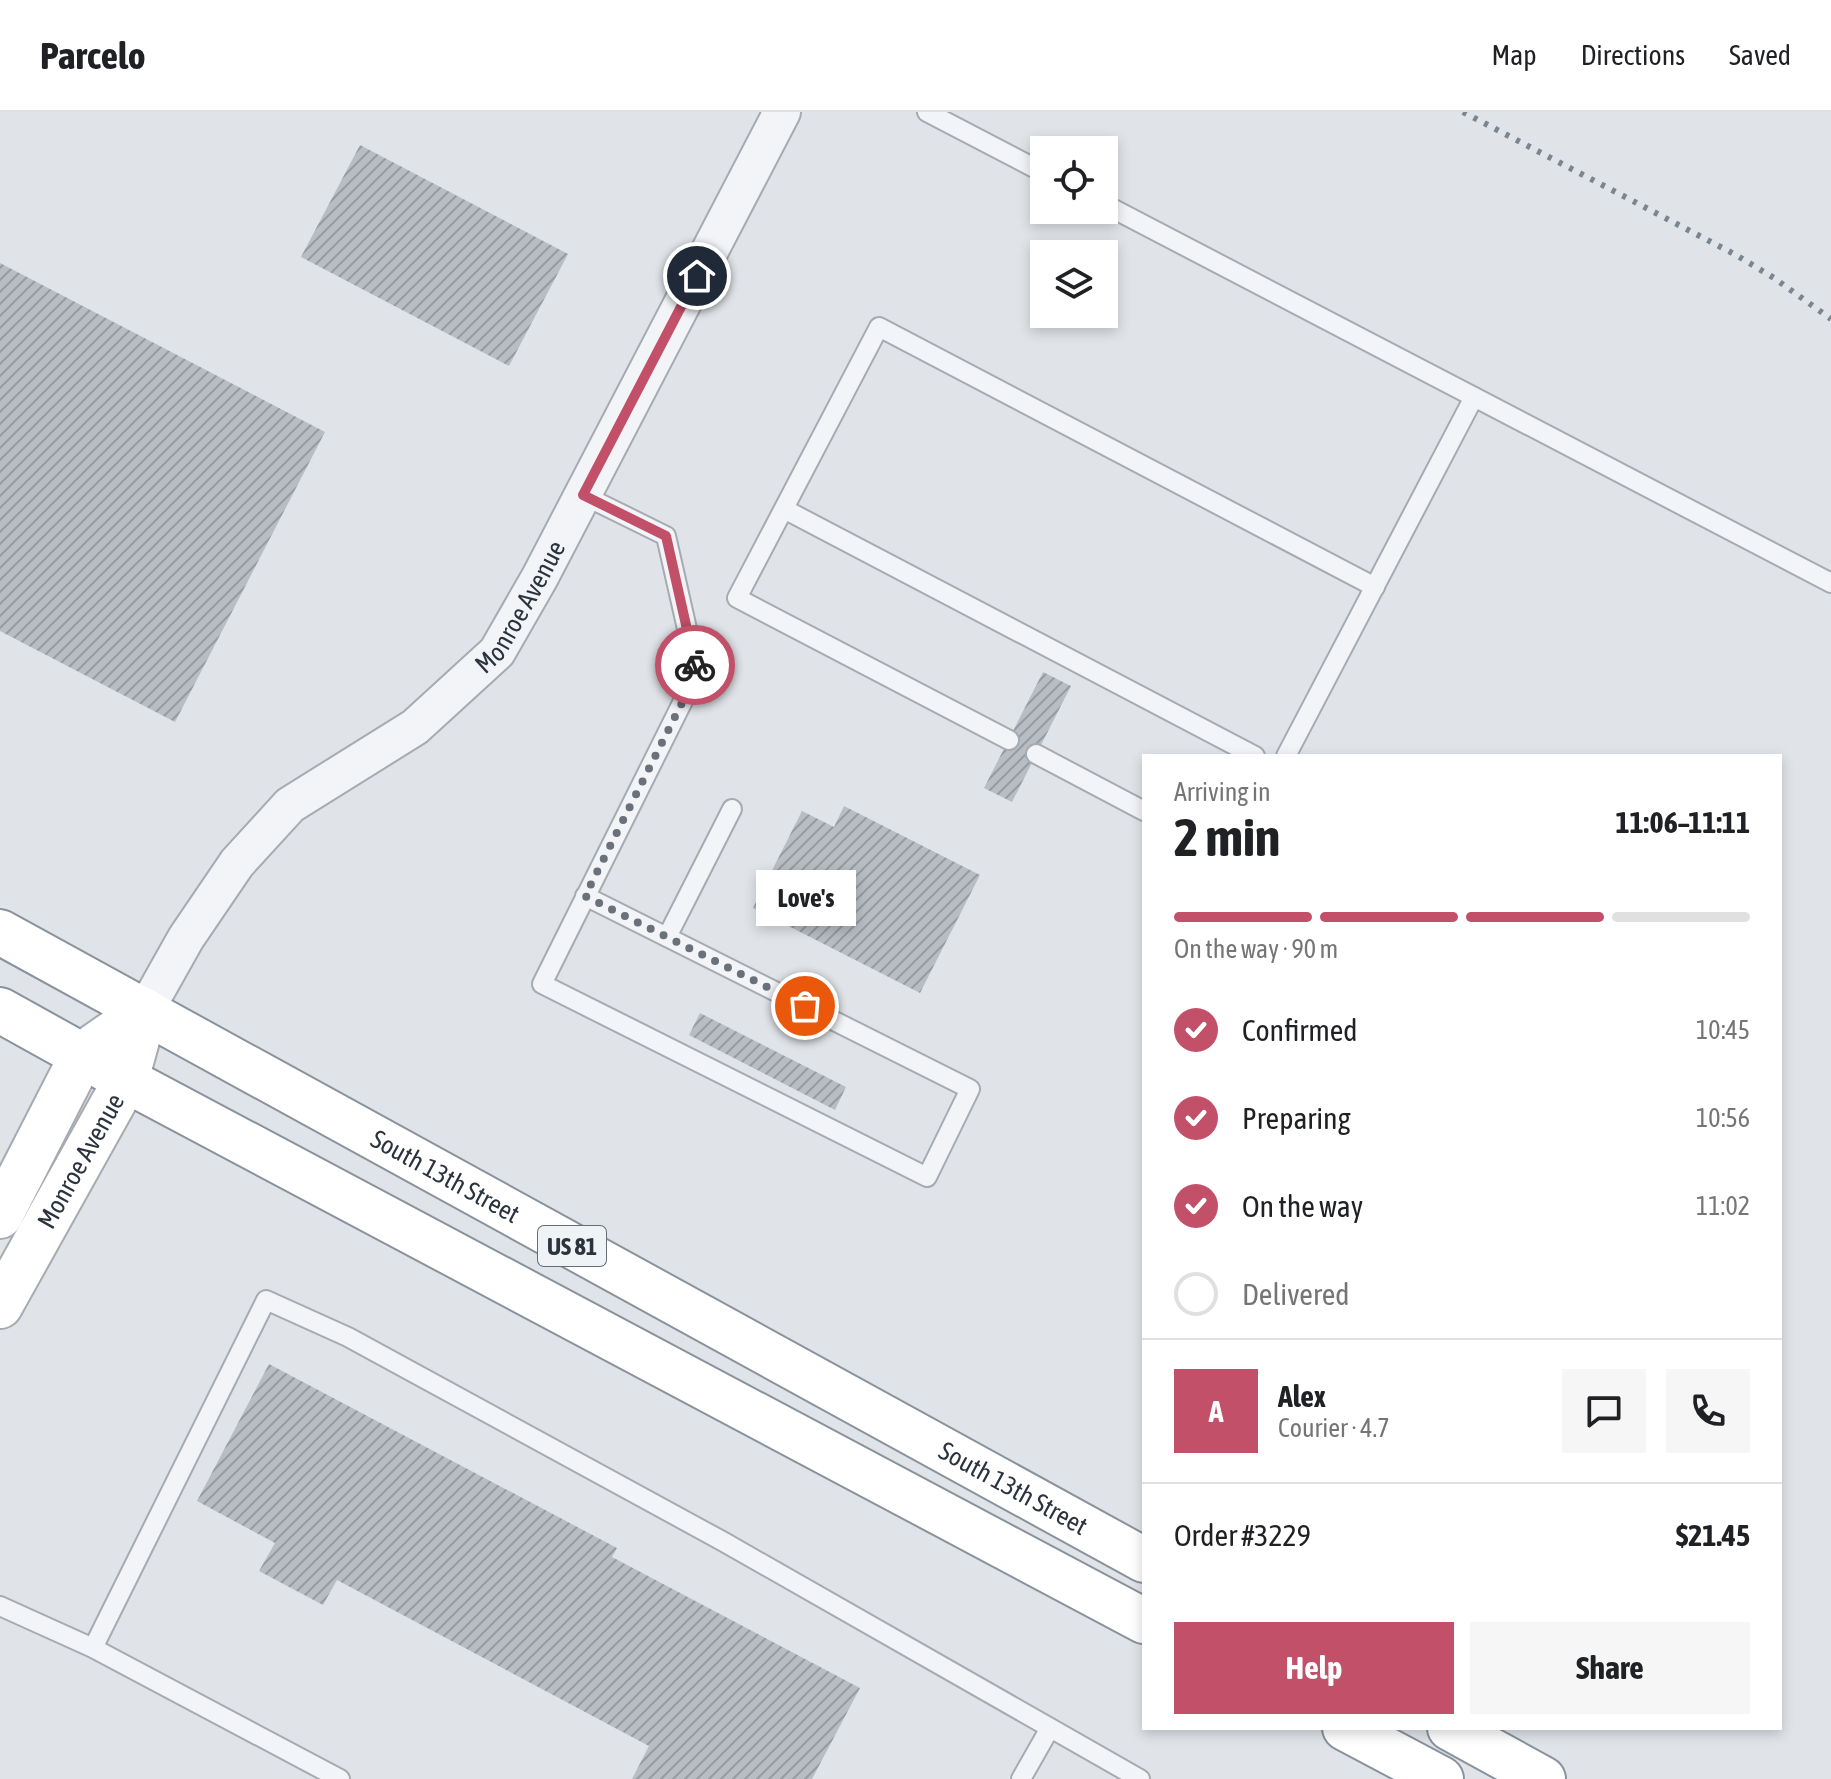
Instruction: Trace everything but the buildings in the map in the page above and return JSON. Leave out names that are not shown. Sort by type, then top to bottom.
[{"type":"main road","name":"South 13th Street","points":[[0,932],[1142,1559]]},
{"type":"main road","name":"US 81","points":[[0,1010],[1142,1620]]},
{"type":"main road","name":"Monroe Avenue","points":[[0,1216],[83,1054],[145,1011]]},
{"type":"main road","name":"Monroe Avenue","points":[[0,1306],[126,1080],[145,1011]]},
{"type":"main road","points":[[1349,1730],[1441,1779]]},
{"type":"main road","points":[[1454,1730],[1543,1779]]},
{"type":"street","name":"Monroe Avenue","points":[[145,1011],[186,938],[237,863],[290,805],[415,727],[497,652],[540,577],[782,112]]},
{"type":"lane","points":[[927,112],[1030,166]]},
{"type":"lane","points":[[1118,211],[1831,583]]},
{"type":"lane","points":[[1009,740],[737,598],[879,327],[1375,587]]},
{"type":"lane","points":[[1287,754],[1474,397]]},
{"type":"lane","points":[[583,495],[666,536],[697,673],[585,896],[542,984],[927,1177],[970,1089],[585,896]]},
{"type":"lane","points":[[784,509],[1251,754]]},
{"type":"lane","points":[[1036,754],[1142,810]]},
{"type":"lane","points":[[667,937],[732,809]]},
{"type":"lane","points":[[93,1648],[266,1300],[348,1337],[710,1534],[1140,1779]]},
{"type":"lane","points":[[0,1606],[93,1648],[340,1779]]},
{"type":"lane","points":[[1021,1779],[1050,1728]]},
{"type":"railway","points":[[1463,112],[1736,255],[1831,319]]},
{"type":"way so far","points":[[695,665],[697,673],[585,896],[805,1006]]},
{"type":"place","name":"Love's","points":[[805,1006]]},
{"type":"route","points":[[695,665],[666,536],[583,495],[697,276]]}]
